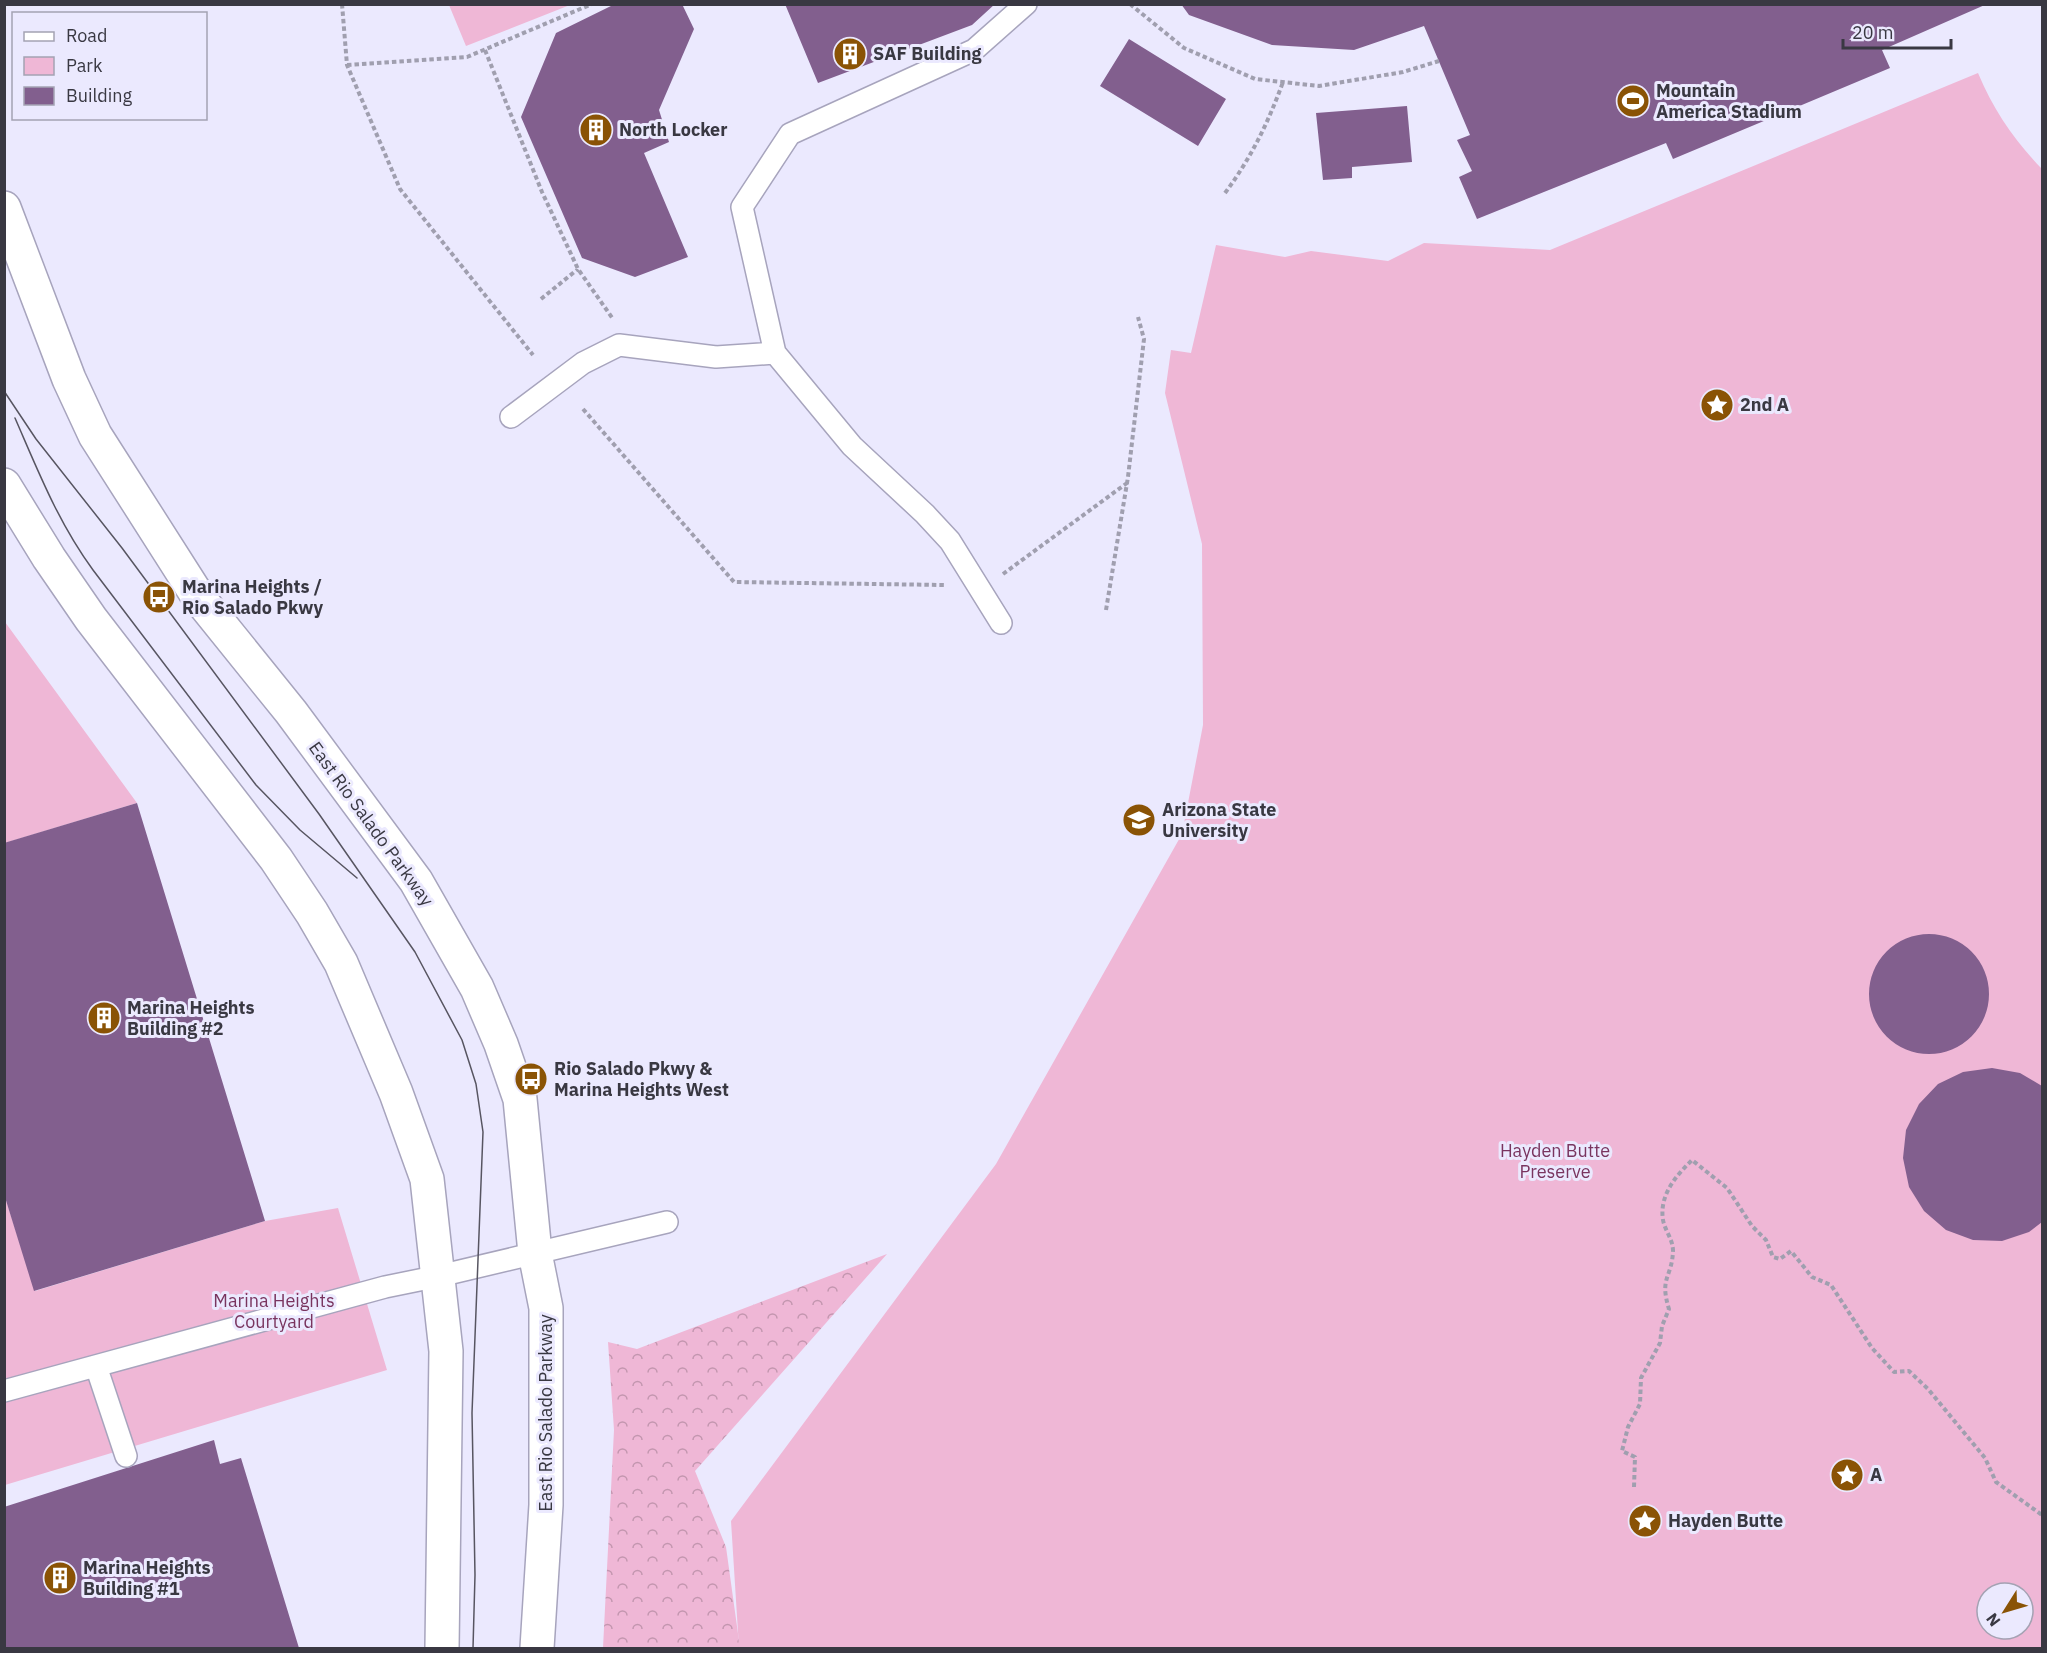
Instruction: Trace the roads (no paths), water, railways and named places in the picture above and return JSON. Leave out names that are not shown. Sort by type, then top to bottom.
[{"type":"main road","name":"East Rio Salado Parkway","points":[[4,208],[69,379],[95,435],[199,598],[291,712],[416,880],[477,988],[501,1044],[520,1099],[535,1253],[546,1308],[546,1505],[537,1648]]},
{"type":"main road","points":[[4,485],[49,558],[92,619],[276,859],[342,963],[368,1021],[428,1179],[446,1351],[442,1648]]},
{"type":"lane","points":[[1001,623],[950,541],[925,514],[852,446],[775,353],[742,207],[790,134],[974,50],[1026,4]]},
{"type":"lane","points":[[511,417],[583,363],[619,345],[716,357],[775,353]]},
{"type":"lane","points":[[4,1391],[373,1290],[667,1222]]},
{"type":"lane","points":[[96,1366],[126,1456]]},
{"type":"tram line","points":[[4,391],[36,439],[122,548],[319,814],[415,952],[462,1040],[476,1084],[483,1132],[472,1413],[475,1575],[473,1648]]},
{"type":"tram line","points":[[15,418],[59,515],[93,570],[256,785],[300,830],[357,878]]},
{"type":"place","name":"SAF Building","points":[[850,54]]},
{"type":"place","name":"Mountain America Stadium","points":[[1633,101]]},
{"type":"place","name":"North Locker","points":[[596,130]]},
{"type":"place","name":"2nd A","points":[[1717,405]]},
{"type":"place","name":"Marina Heights / Rio Salado Pkwy","points":[[159,597]]},
{"type":"place","name":"Arizona State University","points":[[1139,820]]},
{"type":"place","name":"Marina Heights Building #2","points":[[104,1018]]},
{"type":"place","name":"Rio Salado Pkwy & Marina Heights West","points":[[531,1079]]},
{"type":"place","name":"A","points":[[1847,1475]]},
{"type":"place","name":"Hayden Butte","points":[[1645,1521]]},
{"type":"place","name":"Marina Heights Building #1","points":[[60,1578]]},
{"type":"park label","name":"Hayden Butte Preserve","points":[[1555,1161]]},
{"type":"park label","name":"Marina Heights Courtyard","points":[[274,1311]]}]
